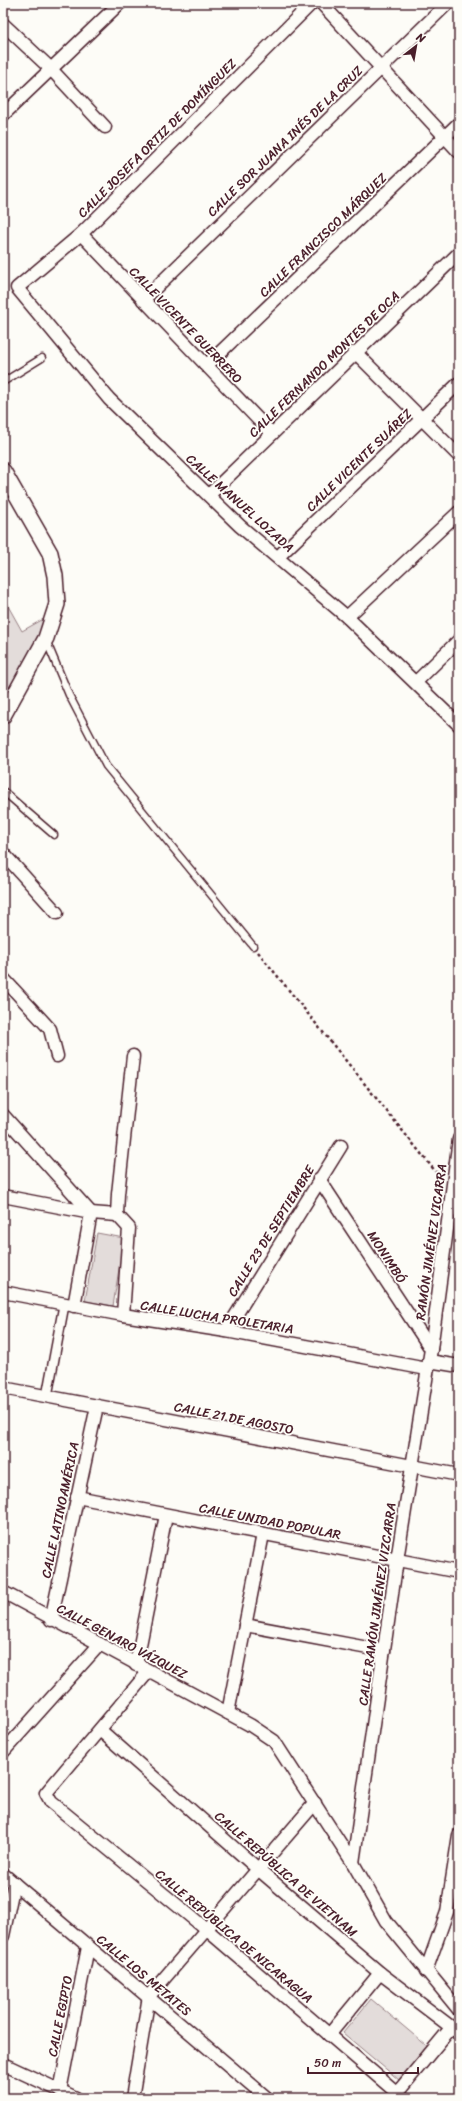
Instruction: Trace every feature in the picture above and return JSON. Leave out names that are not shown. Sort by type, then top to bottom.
[{"type":"street","points":[[3,116],[50,68],[120,3]]},
{"type":"street","name":"CALLE JOSEFA ORTIZ DE DOMÍNGUEZ","points":[[17,288],[81,234],[312,3]]},
{"type":"street","points":[[321,3],[459,152]]},
{"type":"street","name":"CALLE SOR JUANA INÉS DE LA CRUZ","points":[[143,300],[448,3]]},
{"type":"street","points":[[3,24],[50,68],[105,127]]},
{"type":"street","name":"CALLE FRANCISCO MÁRQUEZ","points":[[206,366],[459,123]]},
{"type":"street","name":"CALLE VICENTE GUERRERO","points":[[81,234],[272,434]]},
{"type":"street","name":"CALLE FERNANDO MONTES DE OCA","points":[[208,495],[459,253]]},
{"type":"street","name":"CALLE MANUEL LOZADA","points":[[17,288],[109,399],[240,526],[347,617],[459,725]]},
{"type":"street","points":[[355,352],[459,456]]},
{"type":"street","name":"CALLE VICENTE SUÁREZ","points":[[278,557],[459,383]]},
{"type":"street","points":[[3,471],[50,553],[55,576],[57,604],[46,638],[3,716]]},
{"type":"street","points":[[347,617],[459,512]]},
{"type":"street","points":[[416,682],[459,640]]},
{"type":"street","points":[[3,853],[57,913]]},
{"type":"street","points":[[3,978],[50,1029],[57,1056]]},
{"type":"street","points":[[117,1215],[133,1056]]},
{"type":"street","points":[[3,1115],[91,1213]]},
{"type":"street","name":"RAMÓN JIMÉNEZ VICARRA","points":[[429,1360],[459,1139]]},
{"type":"street","name":"CALLE 23 DE SEPTIEMBRE","points":[[226,1331],[319,1179],[341,1146]]},
{"type":"street","name":"MONIMBÓ","points":[[319,1179],[429,1360]]},
{"type":"street","points":[[3,1196],[91,1213],[117,1215],[129,1228],[123,1315]]},
{"type":"street","points":[[47,1396],[91,1213]]},
{"type":"street","name":"CALLE LUCHA PROLETARIA","points":[[3,1292],[69,1306],[123,1315],[429,1360],[459,1366]]},
{"type":"street","name":"CALLE RAMÓN JIMÉNEZ VIZCARRA","points":[[353,1863],[397,1560],[429,1360]]},
{"type":"street","name":"CALLE 21 DE AGOSTO","points":[[3,1388],[459,1475]]},
{"type":"street","name":"CALLE LATINOAMÉRICA","points":[[51,1620],[97,1406]]},
{"type":"street","name":"CALLE UNIDAD POPULAR","points":[[77,1496],[166,1515],[459,1572]]},
{"type":"street","points":[[136,1664],[166,1515]]},
{"type":"street","points":[[228,1713],[263,1534]]},
{"type":"street","name":"CALLE GENARO VÁZQUEZ","points":[[3,1592],[51,1620],[100,1644],[228,1713],[274,1741],[315,1803]]},
{"type":"street","points":[[245,1625],[384,1651]]},
{"type":"street","points":[[3,1752],[100,1644]]},
{"type":"street","points":[[100,1730],[149,1671]]},
{"type":"street","name":"CALLE REPÚBLICA DE NICARAGUA","points":[[100,1730],[46,1793],[51,1802],[206,1930],[400,2096]]},
{"type":"street","name":"CALLE REPÚBLICA DE VIETNAM","points":[[100,1730],[258,1869],[380,1973],[455,2030]]},
{"type":"street","points":[[132,2098],[149,1996],[315,1803],[353,1863],[386,1921],[459,2010]]},
{"type":"street","points":[[426,1971],[447,1912],[459,1835]]},
{"type":"street","name":"CALLE LOS METATES","points":[[3,1874],[88,1947],[149,1996],[267,2098]]},
{"type":"street","points":[[3,1936],[6,1907],[14,1883]]},
{"type":"street","name":"CALLE EGIPTO","points":[[60,2091],[88,1947]]},
{"type":"street","points":[[329,2036],[380,1973]]},
{"type":"street","points":[[400,2096],[455,2030]]},
{"type":"street","points":[[3,2064],[76,2098]]},
{"type":"lane","points":[[3,382],[42,358]]},
{"type":"lane","points":[[46,638],[69,695],[106,766],[253,946]]},
{"type":"lane","points":[[3,791],[54,835]]},
{"type":"path","points":[[253,946],[452,1191]]},
{"type":"shaded area","points":[[3,597],[22,631],[49,616],[31,653],[3,697]]},
{"type":"shaded area","points":[[97,1233],[124,1238],[113,1306],[85,1301]]},
{"type":"shaded area","points":[[371,1999],[427,2046],[399,2080],[343,2033]]}]
